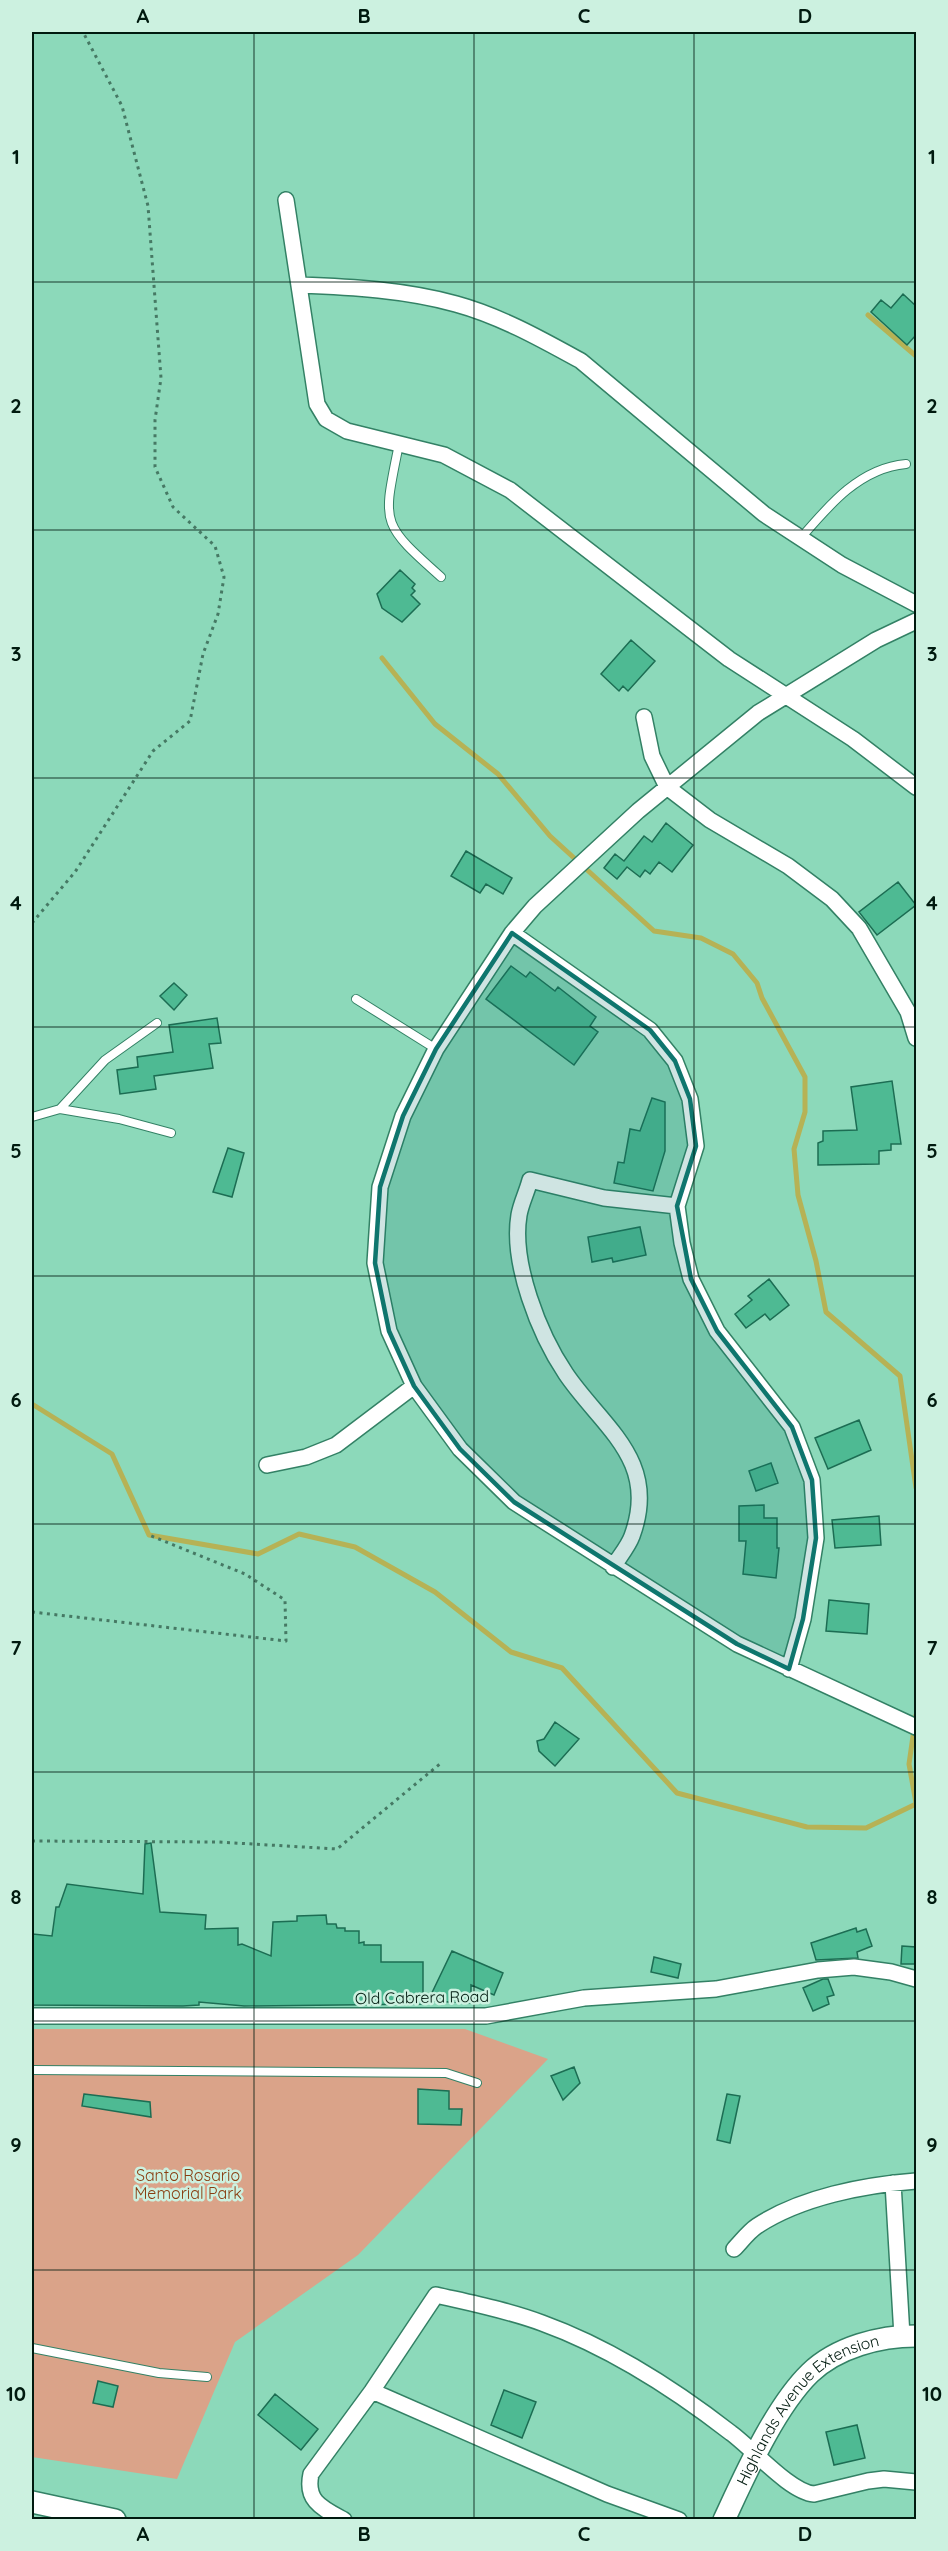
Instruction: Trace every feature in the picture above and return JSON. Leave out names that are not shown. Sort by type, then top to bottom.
[{"type":"street","points":[[286,200],[317,404],[326,419],[347,431],[444,455],[510,490],[729,659],[853,740],[916,787]]},
{"type":"street","points":[[300,285],[363,287],[455,303],[549,343],[581,361],[764,514],[799,540],[916,604]]},
{"type":"street","points":[[916,621],[876,639],[784,694],[667,787],[535,906],[512,933],[436,1049],[403,1116],[381,1187],[375,1263],[389,1331],[414,1386],[460,1449],[514,1502],[737,1644],[916,1727]]},
{"type":"street","points":[[644,717],[652,756],[667,787],[710,820],[788,866],[832,899],[859,928],[908,1012],[916,1038]]},
{"type":"street","points":[[512,933],[650,1030],[675,1061],[690,1099],[696,1146],[677,1206],[682,1243],[691,1279],[717,1331],[792,1427],[812,1480],[816,1538],[803,1619],[789,1669]]},
{"type":"street","points":[[613,1567],[632,1537],[639,1500],[632,1458],[565,1373],[535,1315],[518,1256],[519,1216],[530,1180],[604,1198],[677,1206]]},
{"type":"street","points":[[267,1465],[306,1457],[336,1445],[414,1386]]},
{"type":"street","name":"Old Cabrera Road","points":[[32,2016],[486,2016],[584,1998],[716,1989],[854,1967],[891,1972],[916,1979]]},
{"type":"street","points":[[734,2249],[754,2228],[779,2213],[825,2198],[893,2183],[916,2181]]},
{"type":"street","points":[[893,2183],[909,2336]]},
{"type":"street","points":[[344,2520],[318,2506],[309,2486],[311,2474],[372,2391],[436,2295],[502,2310],[592,2344],[679,2392],[756,2452],[791,2486],[804,2493],[814,2494],[884,2480],[916,2482]]},
{"type":"street","name":"Highlands Avenue Extension","points":[[724,2520],[756,2452],[810,2373],[826,2361],[856,2346],[909,2336]]},
{"type":"street","points":[[372,2391],[586,2485],[679,2520]]},
{"type":"street","points":[[32,2502],[115,2520]]},
{"type":"lane","points":[[399,444],[387,505],[391,525],[403,543],[441,577]]},
{"type":"lane","points":[[799,540],[847,489],[885,466],[906,464]]},
{"type":"lane","points":[[356,999],[436,1049]]},
{"type":"lane","points":[[60,1109],[105,1060],[157,1023]]},
{"type":"lane","points":[[32,1118],[60,1109],[119,1119],[171,1133]]},
{"type":"lane","points":[[32,2070],[446,2073],[477,2083]]},
{"type":"lane","points":[[32,2348],[159,2373],[207,2378]]},
{"type":"path","points":[[32,923],[75,872],[153,751],[190,721],[203,654],[218,614],[224,577],[215,546],[173,507],[155,467],[155,420],[160,378],[148,206],[122,106],[83,32]]},
{"type":"path","points":[[32,1612],[286,1641],[285,1600],[245,1574],[149,1535]]},
{"type":"path","points":[[32,1841],[218,1842],[337,1849],[441,1762]]},
{"type":"highlighted area","points":[[512,933],[650,1030],[675,1061],[690,1099],[696,1146],[677,1206],[691,1279],[717,1331],[792,1427],[812,1480],[816,1538],[803,1619],[789,1669],[737,1644],[514,1502],[460,1449],[414,1386],[389,1331],[375,1263],[380,1187],[403,1116],[436,1049]]},
{"type":"green space","name":"Santo Rosario Memorial Park","points":[[32,2029],[465,2029],[548,2059],[358,2255],[235,2342],[177,2479],[32,2457]]},
{"type":"building","points":[[903,294],[916,306],[916,335],[907,345],[871,312],[881,300],[891,308]]},
{"type":"building","points":[[400,570],[415,584],[412,588],[415,591],[411,595],[420,604],[402,622],[382,608],[377,594]]},
{"type":"building","points":[[631,640],[655,661],[628,691],[623,686],[619,691],[601,674]]},
{"type":"building","points":[[666,823],[693,845],[672,872],[659,862],[650,874],[645,870],[640,877],[627,867],[617,879],[604,868],[615,854],[624,861],[644,836],[652,842]]},
{"type":"building","points":[[466,851],[512,878],[503,894],[486,884],[480,893],[451,876]]},
{"type":"building","points":[[898,882],[916,905],[877,935],[859,912]]},
{"type":"building","points":[[511,966],[526,977],[530,972],[555,991],[558,987],[596,1017],[590,1026],[598,1032],[574,1065],[486,999]]},
{"type":"building","points":[[174,983],[187,995],[174,1010],[160,996]]},
{"type":"building","points":[[217,1018],[221,1043],[209,1044],[213,1068],[154,1076],[156,1089],[120,1094],[117,1070],[138,1067],[137,1057],[173,1052],[169,1025]]},
{"type":"building","points":[[892,1081],[901,1144],[891,1144],[891,1150],[879,1151],[879,1164],[818,1165],[818,1143],[823,1141],[823,1131],[857,1130],[851,1087]]},
{"type":"building","points":[[652,1098],[665,1102],[665,1151],[653,1191],[614,1183],[618,1162],[624,1163],[630,1129],[640,1131]]},
{"type":"building","points":[[228,1148],[244,1153],[232,1197],[213,1192]]},
{"type":"building","points":[[640,1227],[646,1255],[613,1262],[612,1258],[592,1262],[588,1237]]},
{"type":"building","points":[[769,1279],[789,1305],[770,1320],[765,1314],[746,1328],[735,1314],[752,1300],[748,1296]]},
{"type":"building","points":[[859,1420],[871,1450],[828,1469],[815,1438]]},
{"type":"building","points":[[771,1463],[778,1483],[756,1491],[749,1471]]},
{"type":"building","points":[[764,1505],[764,1518],[777,1518],[777,1548],[779,1548],[776,1578],[743,1574],[746,1541],[739,1541],[739,1506]]},
{"type":"building","points":[[879,1516],[881,1545],[835,1548],[832,1520]]},
{"type":"building","points":[[829,1600],[869,1604],[867,1634],[826,1631]]},
{"type":"building","points":[[555,1722],[579,1739],[555,1766],[539,1751],[537,1741],[544,1739]]},
{"type":"building","points":[[151,1843],[160,1912],[206,1915],[205,1929],[238,1928],[238,1945],[242,1944],[271,1956],[273,1922],[297,1921],[297,1916],[326,1915],[327,1924],[336,1924],[337,1928],[345,1928],[345,1931],[359,1931],[359,1943],[381,1945],[381,1962],[423,1962],[423,2004],[244,2006],[199,2002],[199,2005],[183,2006],[32,2005],[33,1934],[52,1936],[56,1907],[59,1907],[67,1884],[143,1894],[145,1844]]},
{"type":"building","points":[[856,1928],[857,1932],[866,1929],[872,1946],[857,1952],[858,1958],[816,1960],[811,1943]]},
{"type":"building","points":[[902,1946],[916,1947],[916,1964],[901,1964]]},
{"type":"building","points":[[452,1951],[503,1973],[494,1995],[471,1985],[471,2003],[428,2001]]},
{"type":"building","points":[[654,1957],[681,1964],[678,1978],[651,1972]]},
{"type":"building","points":[[828,1979],[834,1995],[827,1997],[829,2004],[813,2011],[803,1988]]},
{"type":"building","points":[[574,2067],[580,2083],[563,2100],[551,2076]]},
{"type":"building","points":[[418,2089],[449,2091],[449,2109],[462,2109],[461,2125],[418,2124]]},
{"type":"building","points":[[84,2094],[150,2102],[151,2117],[82,2106]]},
{"type":"building","points":[[727,2094],[740,2096],[730,2143],[717,2140]]},
{"type":"building","points":[[98,2381],[118,2386],[113,2407],[93,2403]]},
{"type":"building","points":[[504,2390],[536,2402],[522,2438],[491,2425]]},
{"type":"building","points":[[275,2394],[318,2429],[301,2450],[258,2415]]},
{"type":"building","points":[[857,2425],[865,2458],[834,2465],[826,2432]]},
{"type":"waterway","points":[[868,315],[916,356]]},
{"type":"waterway","points":[[382,658],[435,724],[498,774],[550,836],[654,931],[701,938],[733,954],[757,983],[762,998],[805,1077],[805,1112],[794,1149],[798,1195],[816,1261],[826,1312],[900,1376],[916,1488]]},
{"type":"waterway","points":[[32,1404],[112,1454],[149,1535],[258,1554],[299,1534],[355,1547],[435,1592],[511,1652],[562,1668],[677,1793],[807,1827],[866,1828],[916,1804]]},
{"type":"waterway","points":[[916,1715],[909,1764],[916,1803]]}]
